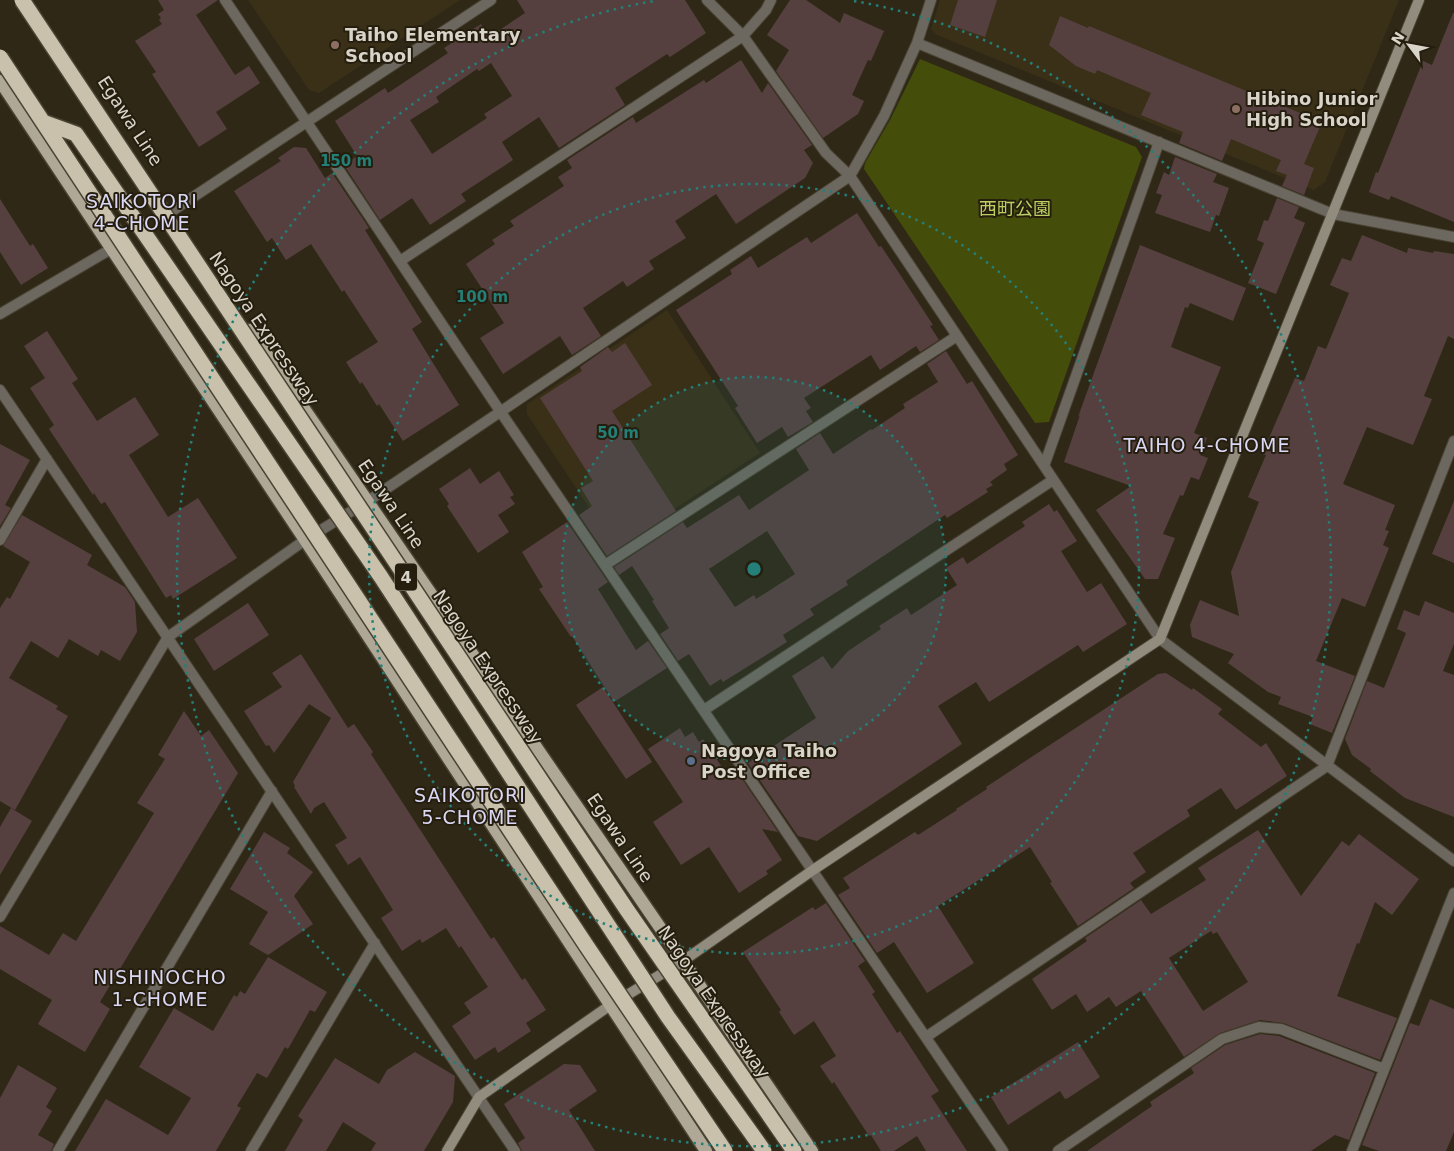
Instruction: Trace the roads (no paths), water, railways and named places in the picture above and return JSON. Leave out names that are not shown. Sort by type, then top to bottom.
[{"type":"highway","name":"Nagoya Expressway","points":[[22,0],[627,910],[794,1151]]},
{"type":"highway","points":[[0,57],[586,946],[726,1151]]},
{"type":"highway","points":[[43,122],[76,134],[381,577],[668,1017],[764,1151]]},
{"type":"main road","name":"Egawa Line","points":[[29,0],[169,213],[684,961],[812,1151]]},
{"type":"main road","points":[[0,81],[305,540],[706,1151]]},
{"type":"street","points":[[225,0],[500,411],[1003,1151]]},
{"type":"street","points":[[169,213],[491,0]]},
{"type":"street","points":[[707,0],[744,36],[826,153],[850,176],[1160,639],[1454,861]]},
{"type":"street","points":[[400,261],[744,36],[766,10],[771,0]]},
{"type":"street","points":[[0,917],[168,637],[305,540],[368,501],[850,176],[884,116],[917,43],[931,0]]},
{"type":"street","points":[[447,1151],[479,1097],[610,1006],[684,961],[813,870],[1160,639],[1419,0]]},
{"type":"street","points":[[917,43],[1333,214],[1454,236]]},
{"type":"street","points":[[1044,466],[1159,142]]},
{"type":"street","points":[[0,314],[111,249]]},
{"type":"street","points":[[605,565],[957,336]]},
{"type":"street","points":[[0,390],[515,1151]]},
{"type":"street","points":[[926,1037],[1327,766],[1454,442]]},
{"type":"street","points":[[0,540],[47,459]]},
{"type":"street","points":[[704,710],[1054,480]]},
{"type":"street","points":[[58,1151],[272,791]]},
{"type":"street","points":[[1352,1151],[1454,893]]},
{"type":"street","points":[[251,1151],[375,943]]},
{"type":"street","points":[[1058,1151],[1222,1039],[1259,1027],[1281,1029],[1384,1069]]},
{"type":"place","name":"Taiho Elementary School","points":[[335,45]]},
{"type":"place","name":"Hibino Junior High School","points":[[1236,109]]},
{"type":"place","name":"Nagoya Taiho Post Office","points":[[691,761]]},
{"type":"district","name":"SAIKOTORI 4-CHOME","points":[[142,212]]},
{"type":"district","name":"TAIHO 4-CHOME","points":[[1207,445]]},
{"type":"district","name":"SAIKOTORI 5-CHOME","points":[[470,806]]},
{"type":"district","name":"NISHINOCHO 1-CHOME","points":[[160,988]]},
{"type":"park label","name":"西町公園","points":[[1015,209]]}]
